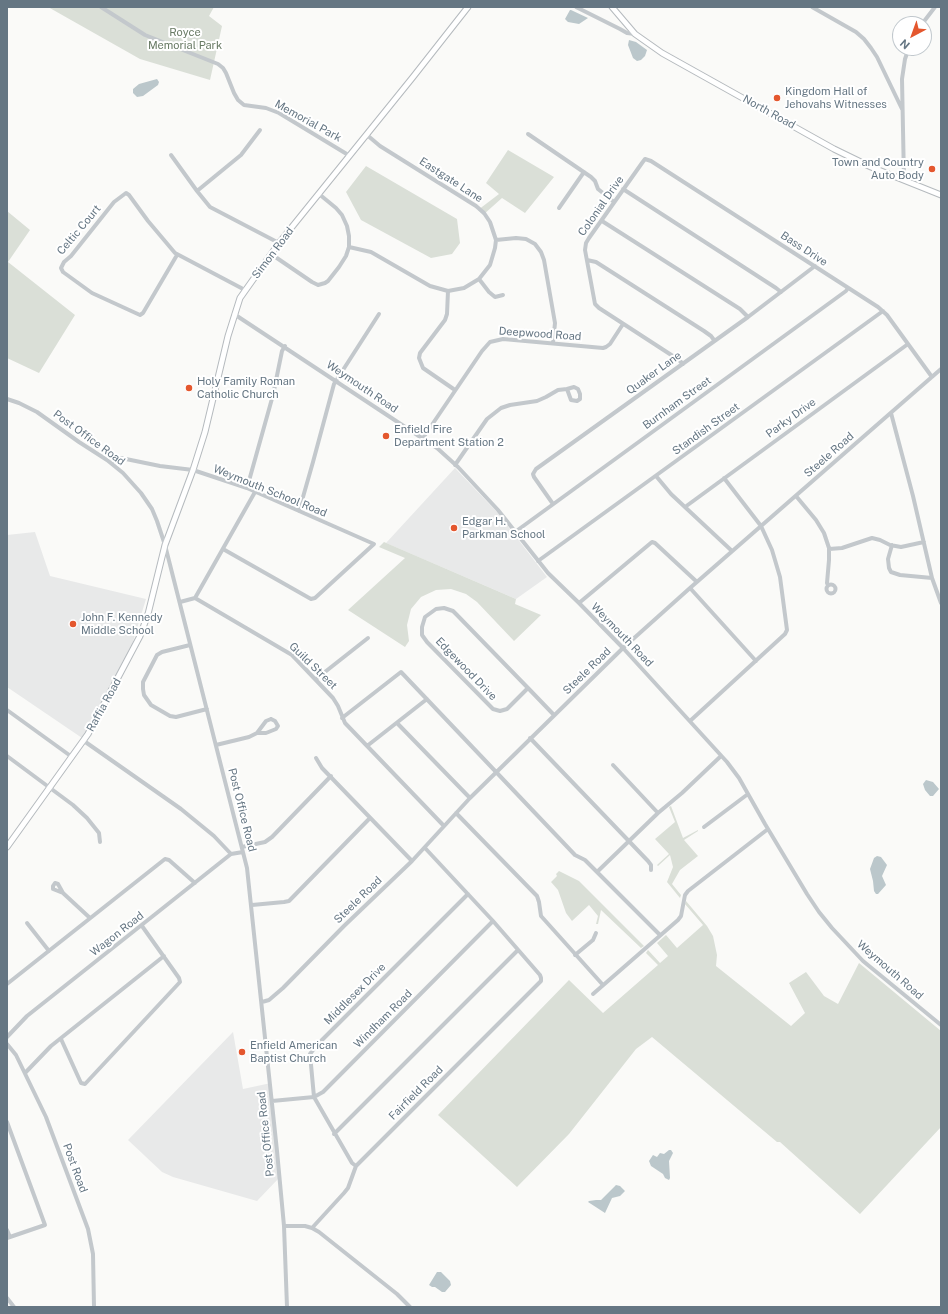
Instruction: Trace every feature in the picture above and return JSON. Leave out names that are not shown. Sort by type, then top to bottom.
[{"type":"main road","name":"Simon Road","points":[[165,545],[193,470],[212,407],[234,314],[240,298],[279,243],[468,7]]},
{"type":"main road","name":"North Road","points":[[612,7],[635,34],[662,53],[834,149],[871,167],[941,195]]},
{"type":"main road","name":"Raffia Road","points":[[7,847],[84,741],[114,688],[143,630],[165,545]]},
{"type":"street","name":"Memorial Park","points":[[101,7],[146,35],[218,64],[226,73],[238,100],[244,105],[266,108],[279,113],[350,156]]},
{"type":"street","points":[[576,7],[620,30],[635,34]]},
{"type":"street","points":[[812,7],[856,32],[864,39],[877,58],[902,109]]},
{"type":"street","points":[[928,16],[935,7]]},
{"type":"street","points":[[904,180],[902,109],[903,69],[907,56]]},
{"type":"street","points":[[197,192],[241,154],[260,130]]},
{"type":"street","points":[[528,134],[593,179],[598,189],[614,202]]},
{"type":"street","name":"Eastgate Lane","points":[[367,135],[380,146],[476,206],[484,213],[490,222],[496,240]]},
{"type":"street","points":[[171,155],[197,192],[210,207],[279,243]]},
{"type":"street","name":"Colonial Drive","points":[[646,159],[623,189],[586,243],[584,250],[595,304],[683,364]]},
{"type":"street","name":"Bass Drive","points":[[646,159],[883,311],[932,377]]},
{"type":"street","points":[[559,208],[584,172]]},
{"type":"street","points":[[623,189],[781,292]]},
{"type":"street","name":"Celtic Court","points":[[126,193],[177,255],[140,315],[92,293],[63,272],[61,268],[64,262],[71,256],[114,202],[126,193]]},
{"type":"street","points":[[271,254],[315,284],[322,284],[328,281],[346,256],[349,247],[349,236],[347,226],[342,215],[319,194]]},
{"type":"street","points":[[602,221],[740,308],[748,316]]},
{"type":"street","points":[[349,247],[371,252],[430,286],[448,291],[464,288],[478,279],[490,265],[496,240],[516,238],[526,239],[535,244],[541,252],[544,260],[555,323],[553,343]]},
{"type":"street","points":[[177,255],[245,290]]},
{"type":"street","points":[[587,260],[596,262],[704,330],[714,340]]},
{"type":"street","name":"Quaker Lane","points":[[553,504],[534,477],[533,474],[536,469],[683,364],[815,266]]},
{"type":"street","points":[[478,279],[489,292],[495,296],[502,295]]},
{"type":"street","name":"Burnham Street","points":[[515,532],[840,296],[848,288]]},
{"type":"street","points":[[448,291],[447,314],[445,320],[420,353],[419,358],[423,368],[455,390]]},
{"type":"street","name":"Standish Street","points":[[538,561],[883,311]]},
{"type":"street","name":"Weymouth Road","points":[[234,314],[285,346],[423,438],[437,448],[455,465],[498,510],[538,561],[556,581],[623,648],[721,756],[734,772],[748,794],[768,830],[811,900],[832,928],[863,961],[941,1025]]},
{"type":"street","points":[[299,511],[336,380],[379,314]]},
{"type":"street","name":"Deepwood Road","points":[[423,438],[486,345],[494,340],[503,339],[606,347],[614,339],[623,324]]},
{"type":"street","name":"Parky Drive","points":[[685,507],[908,344]]},
{"type":"street","points":[[247,488],[273,395],[282,351],[285,346]]},
{"type":"street","name":"Steele Road","points":[[262,1002],[275,996],[344,926],[425,848],[456,812],[530,738],[623,648],[732,551],[941,370]]},
{"type":"street","points":[[455,465],[487,420],[499,409],[510,405],[537,401],[558,390],[567,389]]},
{"type":"street","name":"Post Office Road","points":[[7,398],[25,405],[37,412],[111,463],[146,499],[157,521],[165,545],[243,849],[248,877],[284,1226],[287,1307]]},
{"type":"street","points":[[891,413],[932,578],[941,603]]},
{"type":"street","name":"Weymouth School Road","points":[[111,463],[117,458],[121,458],[160,466],[193,470],[247,488],[374,544],[315,598],[311,599],[223,549]]},
{"type":"street","points":[[656,476],[665,488],[732,551]]},
{"type":"street","points":[[690,722],[785,634],[787,630],[780,577],[772,550],[761,526],[724,478]]},
{"type":"street","points":[[180,602],[195,598],[255,492]]},
{"type":"street","points":[[796,496],[821,527],[829,549],[828,585]]},
{"type":"street","points":[[829,549],[849,546],[872,538],[877,538],[892,545],[901,547],[924,542]]},
{"type":"street","points":[[579,603],[646,545],[652,542],[697,582]]},
{"type":"street","points":[[892,545],[888,559],[891,572],[900,575],[932,578]]},
{"type":"street","points":[[690,588],[756,661]]},
{"type":"street","name":"Guild Street","points":[[195,598],[286,650],[333,698],[345,723],[444,826]]},
{"type":"street","name":"Edgewood Drive","points":[[528,688],[507,709],[500,711],[493,709],[427,642],[422,635],[422,627],[425,618],[436,609],[444,608],[453,611],[528,688],[554,715]]},
{"type":"street","points":[[316,679],[368,638]]},
{"type":"street","points":[[190,645],[162,652],[157,655],[143,682],[144,695],[151,705],[170,716],[176,717],[207,709]]},
{"type":"street","points":[[342,718],[401,672],[575,854],[585,860],[660,936]]},
{"type":"street","points":[[367,746],[427,699]]},
{"type":"street","points":[[7,710],[72,757]]},
{"type":"street","points":[[216,745],[249,737],[257,733],[273,731],[278,726],[276,721],[271,719],[266,720],[257,733]]},
{"type":"street","points":[[397,723],[470,798]]},
{"type":"street","points":[[530,738],[629,841],[651,865],[651,870]]},
{"type":"street","points":[[84,741],[181,809],[214,836],[231,854]]},
{"type":"street","points":[[7,756],[73,804],[99,833],[100,842]]},
{"type":"street","points":[[597,872],[658,813],[682,793],[721,756]]},
{"type":"street","points":[[316,758],[322,768],[412,861]]},
{"type":"street","points":[[612,766],[658,813]]},
{"type":"street","name":"Wagon Road","points":[[7,1037],[27,1016],[231,854],[265,842],[272,837],[331,776]]},
{"type":"street","points":[[704,827],[748,794]]},
{"type":"street","points":[[456,812],[537,896],[541,916],[603,985]]},
{"type":"street","points":[[252,905],[289,901],[370,818]]},
{"type":"street","points":[[593,994],[681,916],[683,900],[688,891],[768,830]]},
{"type":"street","points":[[334,1134],[518,950],[425,848]]},
{"type":"street","points":[[7,984],[165,859],[169,860],[195,883]]},
{"type":"street","points":[[63,893],[90,918]]},
{"type":"street","name":"Middlesex Drive","points":[[356,1166],[352,1163],[334,1134],[314,1097],[310,1054],[468,894]]},
{"type":"street","name":"Windham Road","points":[[314,1097],[323,1092],[493,921]]},
{"type":"street","points":[[27,923],[49,951]]},
{"type":"street","points":[[60,1039],[81,1083],[85,1084],[180,982],[179,978],[142,926]]},
{"type":"street","points":[[575,955],[593,940],[596,933]]},
{"type":"street","name":"Fairfield Road","points":[[312,1228],[348,1188],[356,1166],[541,981],[542,978],[540,975],[518,950]]},
{"type":"street","points":[[25,1072],[60,1039],[164,956]]},
{"type":"street","name":"Post Road","points":[[7,1044],[16,1055],[46,1116],[88,1229],[93,1254],[94,1307]]},
{"type":"street","points":[[272,1101],[314,1097]]},
{"type":"street","points":[[7,1122],[45,1225],[8,1237],[7,1230]]},
{"type":"street","points":[[284,1226],[312,1228],[352,1258],[410,1307]]},
{"type":"street","points":[[7,1298],[14,1307]]},
{"type":"shaded area","points":[[570,10],[588,18],[579,24],[568,22],[565,19]]},
{"type":"shaded area","points":[[629,40],[636,42],[647,50],[645,56],[641,60],[637,61],[633,58],[628,45]]},
{"type":"shaded area","points":[[157,79],[159,82],[158,85],[143,96],[137,97],[133,93],[133,89],[139,84]]},
{"type":"shaded area","name":"Edgar H. Parkman School","points":[[455,468],[497,512],[547,577],[516,599],[386,543]]},
{"type":"shaded area","name":"John F. Kennedy Middle School","points":[[35,532],[50,576],[146,599],[131,648],[85,740],[7,687],[7,535]]},
{"type":"shaded area","points":[[926,780],[933,782],[939,789],[933,796],[930,796],[925,790],[923,784]]},
{"type":"shaded area","points":[[877,856],[881,857],[887,865],[882,876],[886,885],[878,894],[876,894],[874,891],[870,869],[874,858]]},
{"type":"shaded area","points":[[233,1032],[243,1089],[271,1083],[279,1178],[257,1201],[173,1177],[162,1172],[128,1140]]},
{"type":"shaded area","points":[[669,1150],[673,1153],[669,1161],[669,1180],[651,1166],[649,1161],[653,1155],[657,1157],[660,1153],[664,1154]]},
{"type":"shaded area","points":[[616,1185],[620,1186],[625,1191],[620,1196],[612,1198],[605,1213],[588,1202],[601,1200]]},
{"type":"shaded area","points":[[437,1272],[441,1272],[450,1281],[451,1285],[445,1292],[442,1292],[429,1285]]},
{"type":"green space","name":"Royce Memorial Park","points":[[48,7],[214,7],[209,16],[222,26],[210,80],[140,59]]},
{"type":"green space","points":[[508,150],[554,177],[525,213],[502,198],[483,215],[478,210],[499,194],[486,183]]},
{"type":"green space","points":[[366,166],[457,219],[460,243],[452,254],[431,258],[361,220],[346,192]]},
{"type":"green space","points":[[7,211],[30,230],[8,262],[75,315],[39,373],[7,358]]},
{"type":"green space","points":[[384,542],[516,599],[515,604],[541,615],[514,641],[477,602],[466,594],[451,589],[436,590],[421,597],[411,609],[407,625],[409,641],[405,647],[348,610],[405,558],[379,547]]},
{"type":"green space","points":[[671,806],[683,838],[698,830],[684,840],[698,856],[680,870],[672,884],[681,895],[680,898],[667,882],[673,867],[670,855],[658,866],[657,865],[669,854],[655,839],[675,822],[669,807]]},
{"type":"green space","points":[[559,871],[579,881],[644,946],[641,948],[601,910],[598,924],[596,924],[598,916],[589,905],[572,921],[566,913],[558,890],[551,882],[557,876],[556,874]]},
{"type":"green space","points":[[686,901],[707,926],[713,936],[717,955],[716,966],[791,1026],[805,1013],[789,983],[806,972],[824,996],[838,1004],[859,963],[941,1031],[941,1127],[860,1214],[780,1142],[777,1142],[652,1037],[636,1049],[569,1134],[517,1187],[438,1115],[569,980],[603,1013],[658,965],[646,953],[648,950],[660,963],[668,956],[657,943],[666,935],[677,948],[703,925],[685,904]]},
{"type":"place","name":"Kingdom Hall of Jehovahs Witnesses","points":[[777,98]]},
{"type":"place","name":"Town and Country Auto Body","points":[[932,169]]},
{"type":"place","name":"Holy Family Roman Catholic Church","points":[[189,388]]},
{"type":"place","name":"Enfield Fire Department Station 2","points":[[386,436]]},
{"type":"place","name":"Edgar H. Parkman School","points":[[454,528]]},
{"type":"place","name":"John F. Kennedy Middle School","points":[[73,624]]},
{"type":"place","name":"Enfield American Baptist Church","points":[[242,1052]]}]
